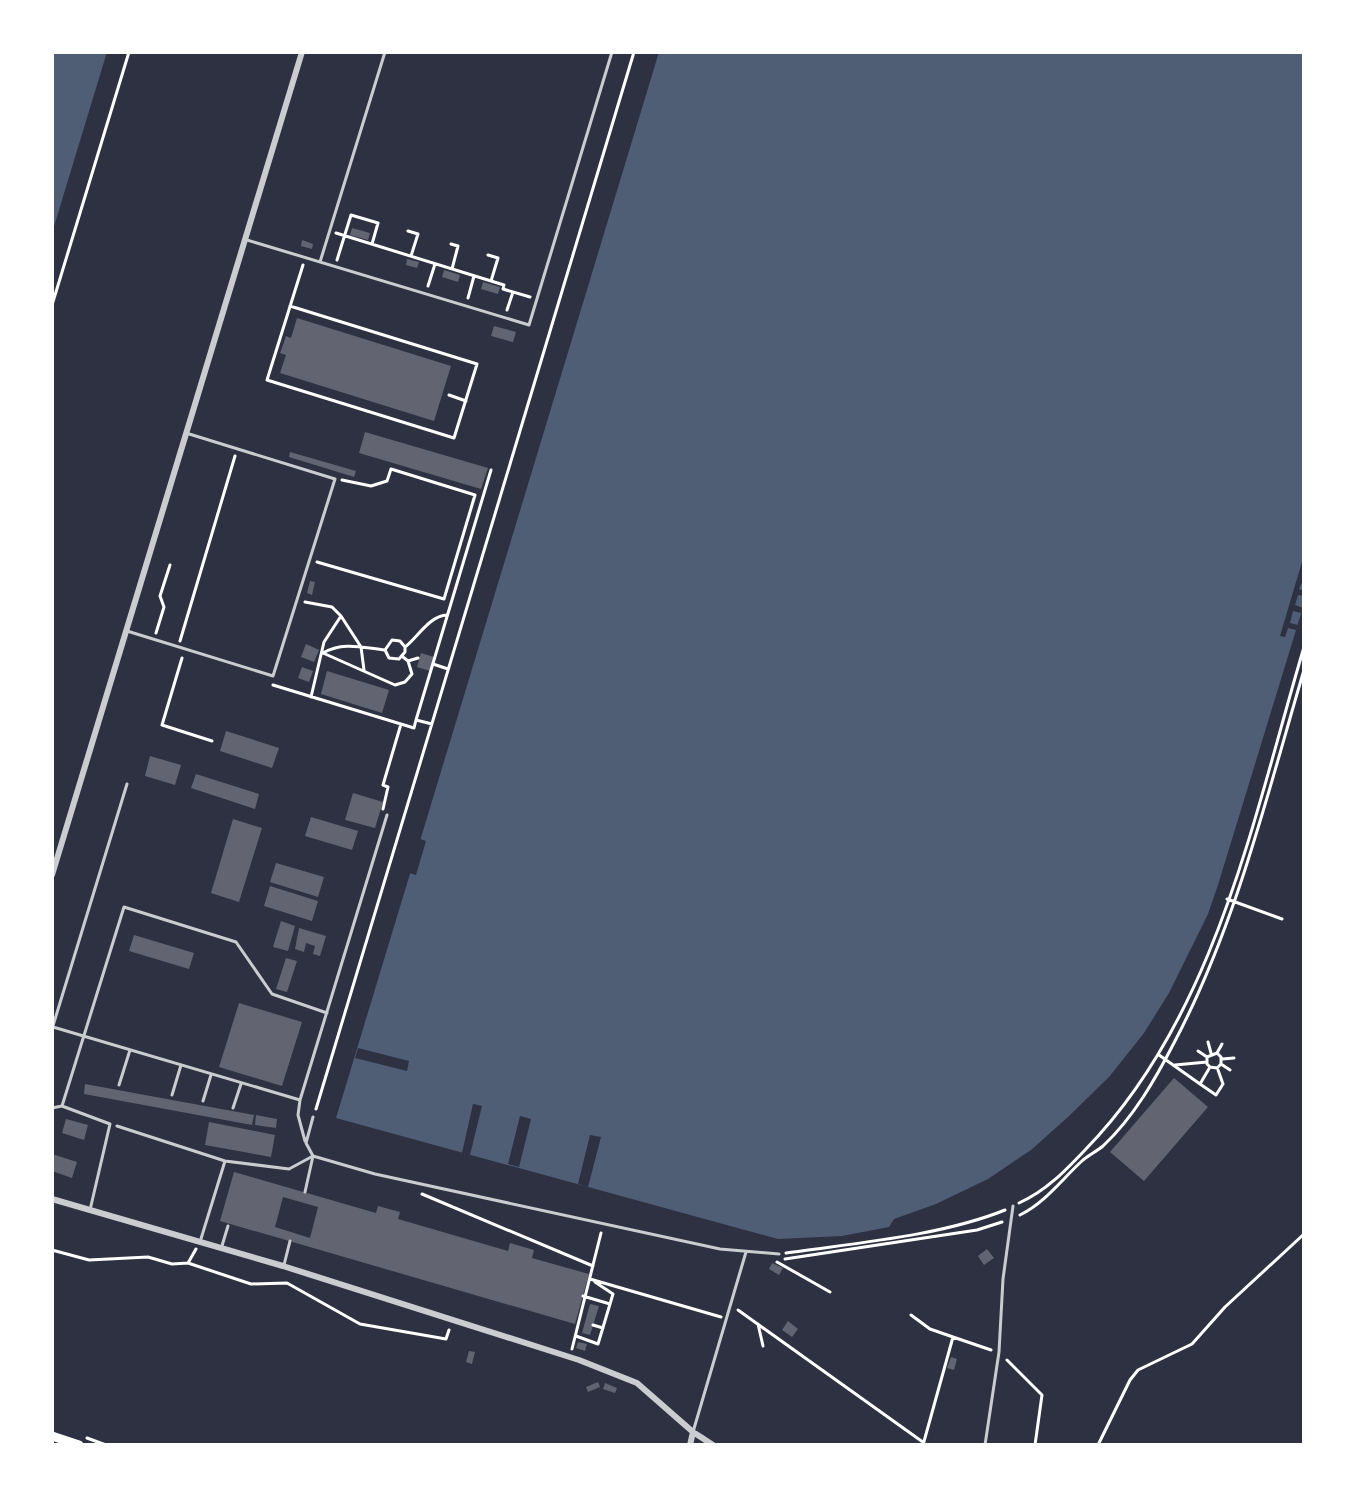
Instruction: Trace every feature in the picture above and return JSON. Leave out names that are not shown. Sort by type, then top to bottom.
[{"type":"main road","points":[[52,1436],[79,1445]]},
{"type":"street","points":[[52,875],[302,52]]},
{"type":"street","points":[[52,1199],[283,1266],[570,1357],[637,1383],[693,1432],[713,1445]]},
{"type":"street","points":[[690,1445],[693,1432]]},
{"type":"lane","points":[[320,262],[385,52]]},
{"type":"lane","points":[[244,239],[529,325],[612,52]]},
{"type":"lane","points":[[126,631],[273,676],[335,479],[186,433]]},
{"type":"lane","points":[[127,784],[52,1028],[300,1100]]},
{"type":"lane","points":[[305,1192],[313,1156],[298,1115],[300,1100],[387,815]]},
{"type":"lane","points":[[62,1106],[124,907],[236,942],[272,994],[327,1013]]},
{"type":"lane","points":[[119,1085],[130,1050]]},
{"type":"lane","points":[[172,1095],[181,1065]]},
{"type":"lane","points":[[203,1101],[211,1075]]},
{"type":"lane","points":[[233,1108],[241,1084]]},
{"type":"lane","points":[[52,1108],[62,1106],[110,1124],[90,1210]]},
{"type":"lane","points":[[306,1143],[313,1117]]},
{"type":"lane","points":[[117,1126],[225,1161],[289,1169],[313,1156],[375,1174],[720,1249],[779,1254]]},
{"type":"lane","points":[[200,1242],[225,1161]]},
{"type":"lane","points":[[985,1445],[999,1352],[1003,1279],[1013,1206]]},
{"type":"lane","points":[[221,1249],[228,1226]]},
{"type":"lane","points":[[283,1266],[290,1241]]},
{"type":"lane","points":[[693,1432],[746,1251]]},
{"type":"path","points":[[52,305],[129,52]]},
{"type":"path","points":[[313,1117],[634,52]]},
{"type":"path","points":[[335,267],[351,215],[378,223],[372,244]]},
{"type":"path","points":[[330,231],[504,285],[503,289],[537,299]]},
{"type":"path","points":[[408,231],[418,234],[411,256]]},
{"type":"path","points":[[451,244],[458,246],[452,269]]},
{"type":"path","points":[[488,255],[498,258],[491,281]]},
{"type":"path","points":[[290,306],[477,364],[454,438],[267,380],[305,257]]},
{"type":"path","points":[[426,294],[435,264]]},
{"type":"path","points":[[465,305],[474,276]]},
{"type":"path","points":[[505,317],[513,292]]},
{"type":"path","points":[[449,395],[466,401]]},
{"type":"path","points":[[212,741],[162,725],[182,658],[175,656],[238,449]]},
{"type":"path","points":[[309,560],[444,599],[475,495],[391,469],[387,481],[371,486],[335,479]]},
{"type":"path","points":[[268,684],[414,728],[491,470]]},
{"type":"path","points":[[154,640],[164,607],[160,596],[170,565]]},
{"type":"path","points":[[304,602],[332,607],[341,616],[361,647],[364,671]]},
{"type":"path","points":[[403,657],[405,647],[432,620],[447,615]]},
{"type":"path","points":[[311,697],[324,642],[341,616]]},
{"type":"path","points":[[385,650],[392,640],[400,641],[405,647]]},
{"type":"path","points":[[323,653],[337,647],[385,650]]},
{"type":"path","points":[[779,1254],[984,1218],[1034,1196],[1100,1135],[1159,1055],[1200,973],[1227,899],[1304,647]]},
{"type":"path","points":[[385,650],[394,660],[403,657]]},
{"type":"path","points":[[323,653],[390,684],[401,684],[412,674],[408,661],[403,657]]},
{"type":"path","points":[[408,661],[418,658]]},
{"type":"path","points":[[433,664],[448,669]]},
{"type":"path","points":[[830,1292],[777,1262],[977,1230],[1011,1220],[1035,1208],[1085,1158],[1102,1147],[1132,1113],[1165,1060],[1201,990],[1234,901],[1304,670]]},
{"type":"path","points":[[416,720],[432,724]]},
{"type":"path","points":[[401,724],[383,785],[388,787],[382,808],[387,815],[403,820]]},
{"type":"path","points":[[1227,899],[1282,919]]},
{"type":"path","points":[[1200,1084],[1210,1067],[1208,1042]]},
{"type":"path","points":[[1173,1065],[1211,1056],[1222,1044]]},
{"type":"path","points":[[1198,1051],[1230,1070]]},
{"type":"path","points":[[1159,1055],[1216,1095],[1223,1084],[1220,1064]]},
{"type":"path","points":[[1210,1067],[1234,1058]]},
{"type":"path","points":[[418,1193],[593,1266]]},
{"type":"path","points":[[570,1357],[582,1322],[603,1223]]},
{"type":"path","points":[[1098,1445],[1138,1370],[1192,1344],[1225,1307],[1304,1234]]},
{"type":"path","points":[[188,1263],[200,1242]]},
{"type":"path","points":[[52,1250],[89,1260],[148,1257],[172,1264],[188,1263],[251,1284],[287,1283],[360,1324],[446,1339],[452,1318]]},
{"type":"path","points":[[590,1279],[727,1318]]},
{"type":"path","points":[[590,1279],[613,1294]]},
{"type":"path","points":[[576,1336],[598,1344],[615,1286]]},
{"type":"path","points":[[583,1296],[610,1304]]},
{"type":"path","points":[[731,1305],[924,1444],[953,1337]]},
{"type":"path","points":[[911,1315],[930,1329],[999,1352],[1042,1395],[1035,1445]]},
{"type":"path","points":[[758,1324],[763,1346]]},
{"type":"path","points":[[593,1325],[603,1328]]},
{"type":"water","points":[[52,52],[107,52],[52,233]]},
{"type":"water","points":[[659,52],[1304,52],[1304,604],[1208,914],[1169,993],[1144,1033],[1109,1077],[1031,1150],[988,1179],[936,1204],[894,1219],[889,1227],[842,1236],[778,1239],[336,1118]]},
{"type":"pier","points":[[1304,555],[1304,578],[1299,589],[1304,591],[1304,596],[1298,595],[1295,605],[1303,608],[1301,613],[1293,611],[1290,623],[1298,625],[1296,630],[1288,628],[1285,637],[1280,636]]},
{"type":"pier","points":[[420,839],[426,841],[416,875],[409,873]]},
{"type":"pier","points":[[358,1048],[409,1061],[407,1071],[355,1058]]},
{"type":"pier","points":[[473,1104],[482,1106],[470,1155],[462,1153]]},
{"type":"pier","points":[[520,1116],[531,1119],[519,1167],[508,1164]]},
{"type":"pier","points":[[590,1135],[601,1137],[588,1187],[578,1184]]},
{"type":"building","points":[[352,228],[370,233],[368,240],[350,235]]},
{"type":"building","points":[[302,240],[313,244],[312,249],[301,246]]},
{"type":"building","points":[[407,259],[419,262],[417,268],[406,265]]},
{"type":"building","points":[[444,270],[460,275],[458,282],[442,277]]},
{"type":"building","points":[[483,282],[500,287],[498,294],[481,289]]},
{"type":"building","points":[[297,318],[451,366],[434,421],[280,373],[286,355],[280,353],[286,336],[291,338]]},
{"type":"building","points":[[494,326],[516,332],[513,342],[491,336]]},
{"type":"building","points":[[365,432],[488,468],[481,489],[359,453]]},
{"type":"building","points":[[290,452],[356,471],[354,477],[289,457]]},
{"type":"building","points":[[310,581],[315,582],[312,595],[307,593]]},
{"type":"building","points":[[306,644],[319,650],[314,662],[301,657]]},
{"type":"building","points":[[421,653],[434,657],[430,671],[417,667]]},
{"type":"building","points":[[302,667],[313,671],[309,682],[298,678]]},
{"type":"building","points":[[327,671],[389,690],[382,713],[321,694]]},
{"type":"building","points":[[226,731],[279,748],[272,768],[220,751]]},
{"type":"building","points":[[150,756],[181,765],[175,785],[145,776]]},
{"type":"building","points":[[196,774],[259,794],[255,809],[191,788]]},
{"type":"building","points":[[353,793],[383,802],[375,828],[345,820]]},
{"type":"building","points":[[311,817],[358,831],[352,850],[305,836]]},
{"type":"building","points":[[233,819],[262,828],[239,902],[211,893]]},
{"type":"building","points":[[276,863],[324,877],[318,897],[270,882]]},
{"type":"building","points":[[270,886],[318,901],[312,921],[264,906]]},
{"type":"building","points":[[281,921],[295,926],[288,951],[273,947]]},
{"type":"building","points":[[299,928],[326,936],[320,956],[313,954],[315,946],[306,943],[304,952],[295,949]]},
{"type":"building","points":[[134,935],[194,953],[189,969],[129,951]]},
{"type":"building","points":[[286,958],[297,961],[287,992],[276,989]]},
{"type":"building","points":[[239,1003],[302,1022],[282,1086],[219,1067]]},
{"type":"building","points":[[1174,1078],[1208,1107],[1144,1181],[1110,1152]]},
{"type":"building","points":[[85,1084],[254,1115],[252,1125],[84,1094]]},
{"type":"building","points":[[256,1115],[277,1119],[276,1128],[255,1125]]},
{"type":"building","points":[[66,1119],[88,1125],[84,1140],[62,1133]]},
{"type":"building","points":[[209,1122],[275,1135],[271,1157],[205,1145]]},
{"type":"building","points":[[52,1154],[77,1162],[72,1178],[52,1171]]},
{"type":"building","points":[[234,1172],[376,1213],[378,1206],[400,1212],[398,1219],[508,1251],[510,1243],[534,1250],[532,1258],[589,1274],[575,1324],[220,1221]],"holes":[[[283,1197],[318,1207],[310,1238],[275,1227]]]},
{"type":"building","points":[[987,1249],[994,1258],[984,1265],[978,1256]]},
{"type":"building","points":[[772,1263],[783,1268],[779,1275],[769,1269]]},
{"type":"building","points":[[590,1304],[599,1306],[590,1335],[582,1333]]},
{"type":"building","points":[[788,1321],[798,1329],[792,1337],[782,1330]]},
{"type":"building","points":[[578,1342],[587,1344],[585,1351],[576,1348]]},
{"type":"building","points":[[469,1351],[475,1352],[472,1364],[466,1362]]},
{"type":"building","points":[[951,1357],[957,1359],[954,1370],[947,1368]]},
{"type":"building","points":[[598,1382],[600,1387],[588,1392],[586,1387]]},
{"type":"building","points":[[605,1383],[617,1388],[615,1393],[603,1389]]}]
